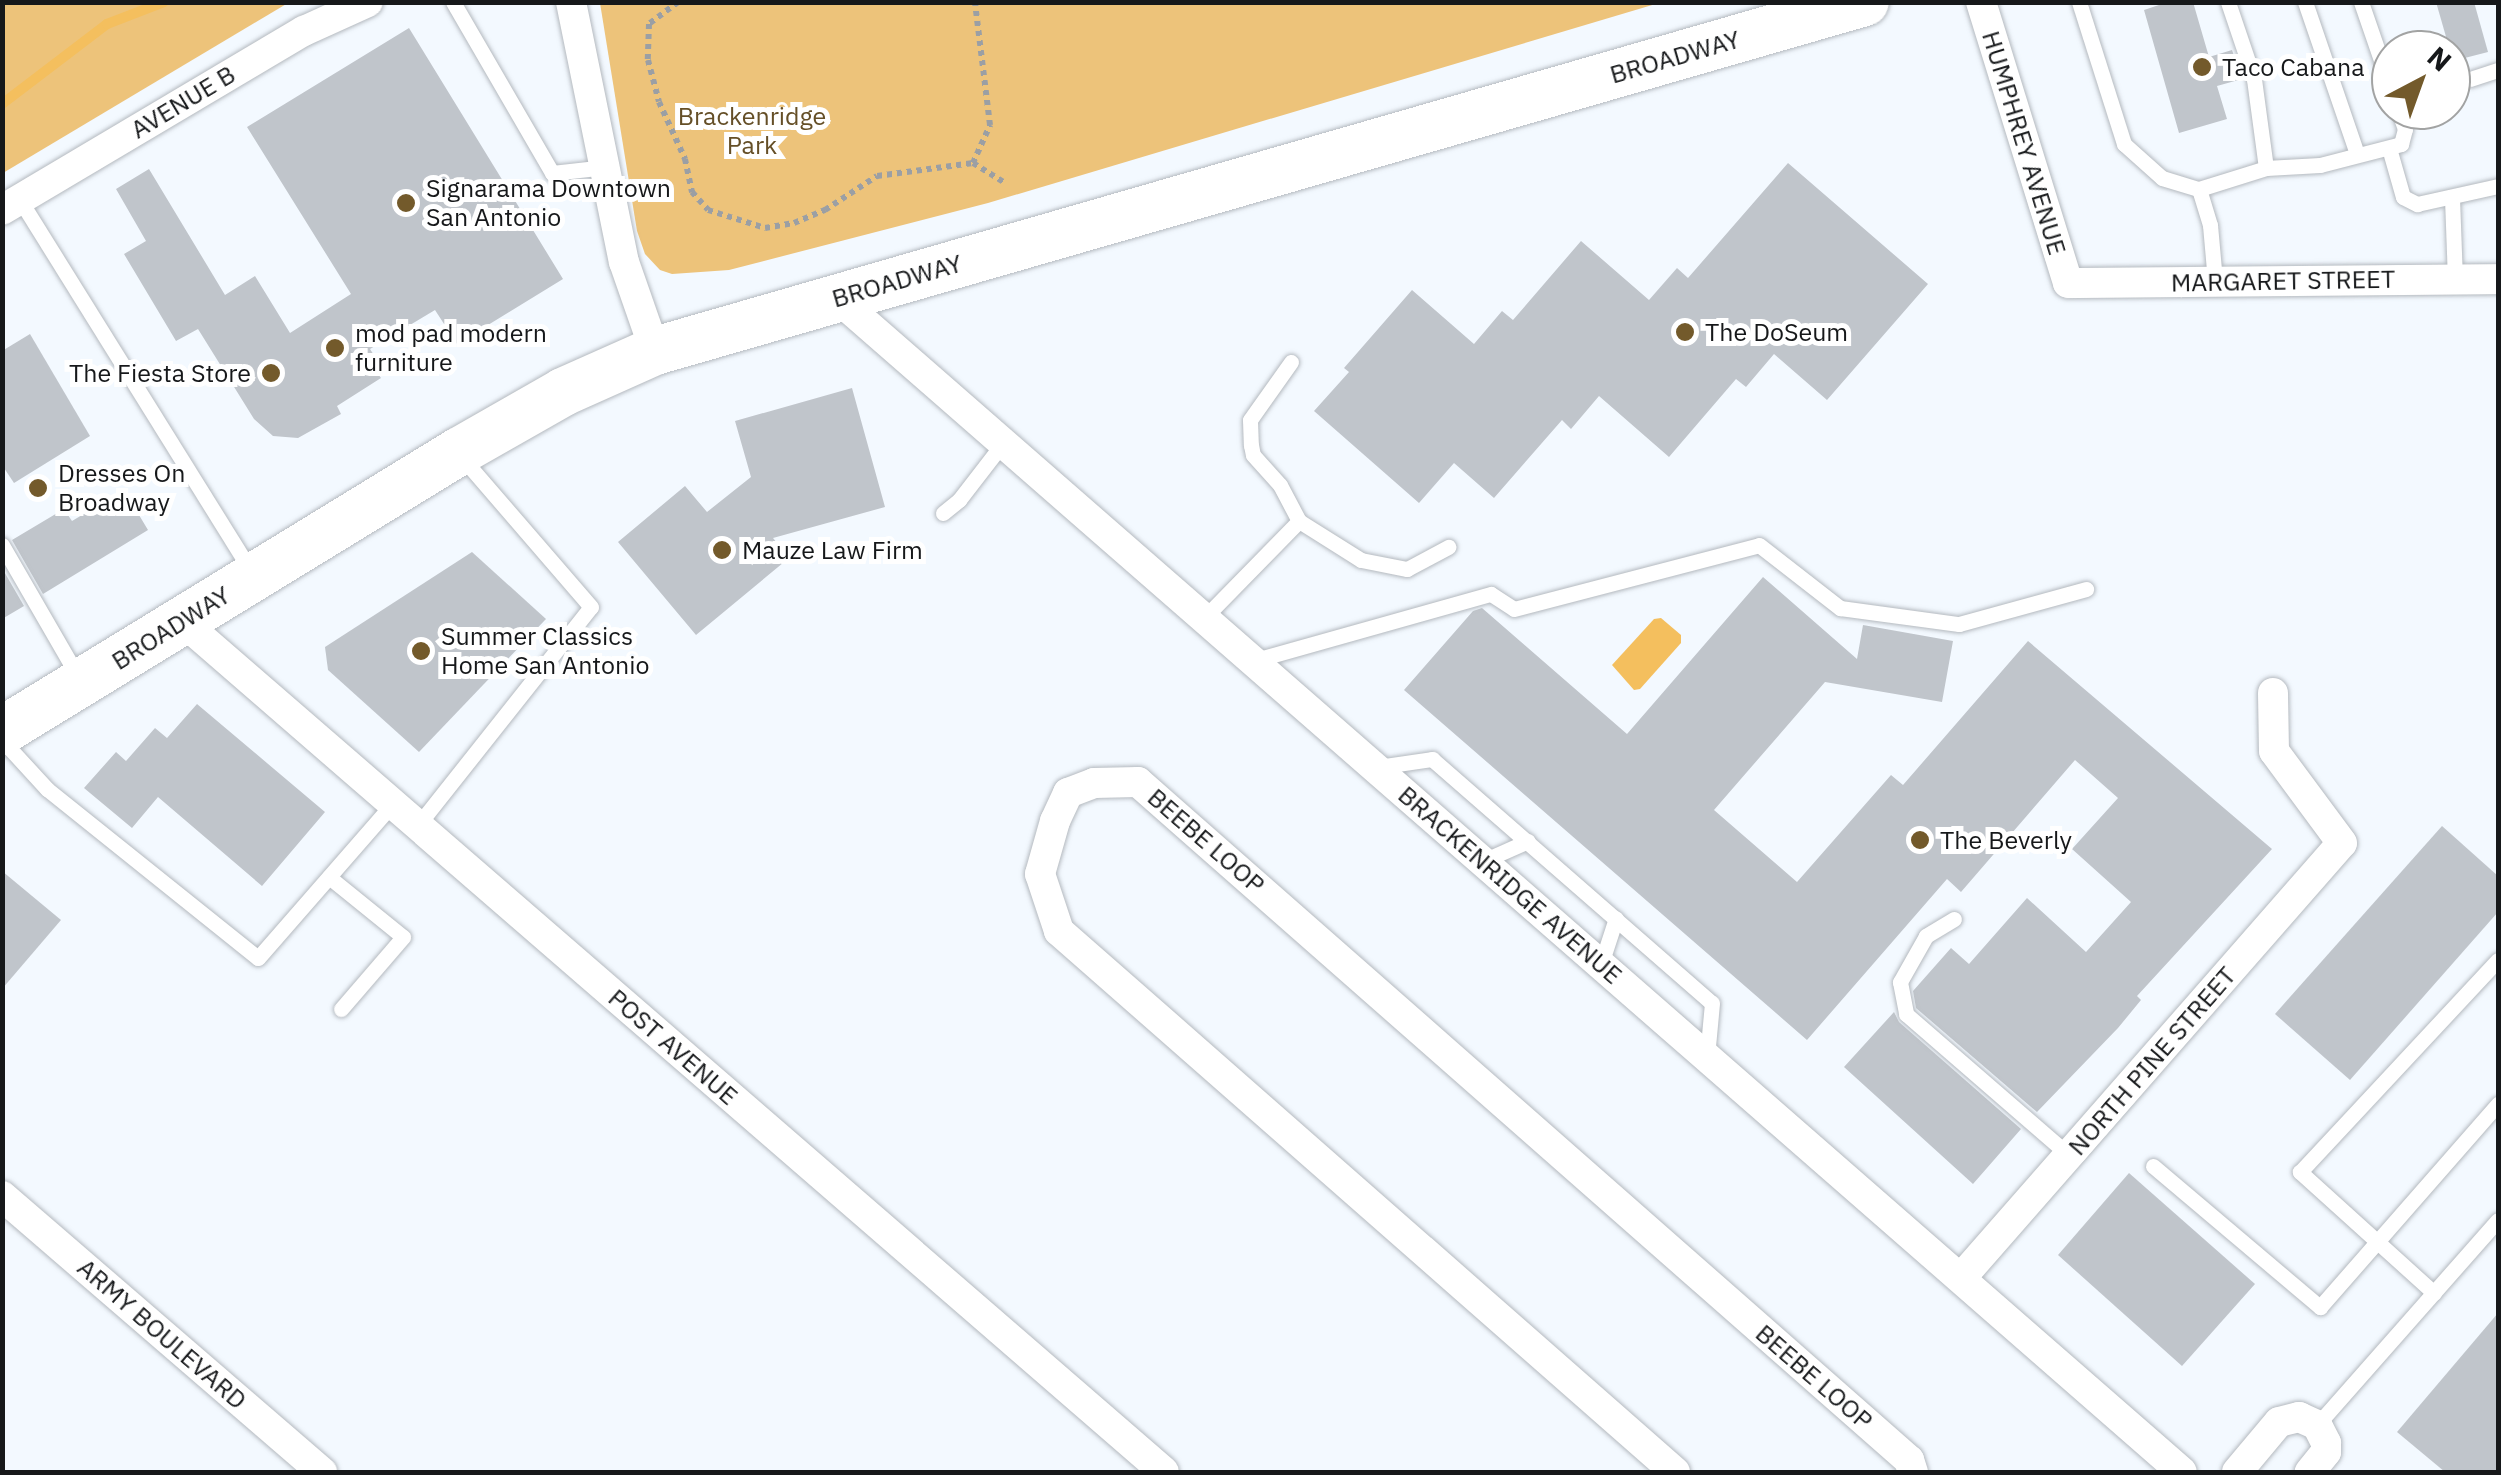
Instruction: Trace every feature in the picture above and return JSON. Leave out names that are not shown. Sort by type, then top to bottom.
[{"type":"main road","name":"BROADWAY","points":[[2,732],[458,452],[563,392],[655,351],[1865,2]]},
{"type":"street","name":"AVENUE B","points":[[11,205],[304,30],[368,2]]},
{"type":"street","points":[[571,2],[624,262],[655,351]]},
{"type":"street","name":"HUMPHREY AVENUE","points":[[1980,2],[2068,283]]},
{"type":"street","name":"MARGARET STREET","points":[[2068,283],[2498,279]]},
{"type":"street","name":"BRACKENRIDGE AVENUE","points":[[838,298],[2182,1472]]},
{"type":"street","name":"POST AVENUE","points":[[182,621],[1164,1472]]},
{"type":"street","name":"NORTH PINE STREET","points":[[1961,1278],[2342,843],[2274,751],[2273,692]]},
{"type":"street","name":"BEEBE LOOP","points":[[1675,1472],[1059,931],[1040,874],[1068,792],[1094,783],[1138,782],[1909,1460],[1913,1472]]},
{"type":"street","name":"ARMY BOULEVARD","points":[[2,1196],[322,1472]]},
{"type":"street","points":[[2237,1472],[2279,1422],[2299,1417],[2318,1425],[2326,1452],[2310,1472]]},
{"type":"lane","points":[[453,2],[552,173],[607,167]]},
{"type":"lane","points":[[2078,2],[2124,144],[2162,178],[2199,190],[2266,168],[2320,165],[2390,148],[2400,144],[2405,130]]},
{"type":"lane","points":[[2228,2],[2254,79],[2266,168]]},
{"type":"lane","points":[[2305,2],[2357,154]]},
{"type":"lane","points":[[2361,2],[2371,31]]},
{"type":"lane","points":[[2471,79],[2498,70]]},
{"type":"lane","points":[[2390,148],[2403,198],[2417,204],[2498,186]]},
{"type":"lane","points":[[2199,190],[2210,225],[2215,281]]},
{"type":"lane","points":[[2452,198],[2456,279]]},
{"type":"lane","points":[[11,205],[254,577]]},
{"type":"lane","points":[[1291,362],[1250,420],[1250,432],[1254,455],[1280,484],[1299,521],[1361,560],[1407,569],[1448,548]]},
{"type":"lane","points":[[942,513],[959,500],[1003,443]]},
{"type":"lane","points":[[418,825],[591,607],[458,452]]},
{"type":"lane","points":[[1204,618],[1299,521]]},
{"type":"lane","points":[[2,545],[82,684]]},
{"type":"lane","points":[[1252,661],[1490,594],[1514,609],[1759,545],[1840,608],[1959,624],[2086,588]]},
{"type":"lane","points":[[2,740],[47,789],[258,958],[393,804]]},
{"type":"lane","points":[[1375,767],[1432,760],[1528,841],[1712,1003],[1707,1057]]},
{"type":"lane","points":[[1483,862],[1528,841]]},
{"type":"lane","points":[[329,877],[402,938],[341,1008]]},
{"type":"lane","points":[[1601,964],[1616,918]]},
{"type":"lane","points":[[1954,920],[1926,936],[1900,982],[1906,1014],[2070,1156]]},
{"type":"lane","points":[[2434,1293],[2300,1172],[2498,960]]},
{"type":"lane","points":[[2153,1166],[2320,1307],[2498,1104]]},
{"type":"lane","points":[[2318,1425],[2498,1220]]},
{"type":"path","points":[[678,2],[649,24],[648,60],[659,102],[685,159],[692,192],[708,210],[764,228],[794,223],[825,210],[876,176],[973,163],[1003,182]]},
{"type":"path","points":[[973,163],[990,125],[975,2]]},
{"type":"green space","points":[[3,2],[288,2],[288,3],[3,173]]},
{"type":"green space","name":"Brackenridge Park","points":[[600,2],[1659,3],[988,203],[729,270],[672,274],[660,270],[645,254],[637,231]]},
{"type":"shaded area","points":[[1661,618],[1681,635],[1681,643],[1640,689],[1634,690],[1612,665],[1654,619]]},
{"type":"building","name":"Taco Cabana","points":[[2168,2],[2193,2],[2209,57],[2232,50],[2242,79],[2217,86],[2227,119],[2179,133],[2144,10]]},
{"type":"building","points":[[2436,2],[2474,2],[2488,52],[2471,56],[2471,30],[2444,30]]},
{"type":"building","name":"Signarama Downtown San Antonio","points":[[409,28],[563,279],[457,344],[435,310],[370,349],[379,363],[373,367],[381,378],[337,406],[341,414],[298,438],[273,436],[254,419],[198,329],[176,341],[124,254],[146,241],[116,189],[149,169],[225,295],[255,276],[290,333],[351,294],[247,127]]},
{"type":"building","name":"The DoSeum","points":[[1788,163],[1928,284],[1827,400],[1774,354],[1746,387],[1736,379],[1669,457],[1599,396],[1571,429],[1562,420],[1494,498],[1454,463],[1419,503],[1314,411],[1349,372],[1344,368],[1412,290],[1474,344],[1502,311],[1513,320],[1581,241],[1649,300],[1677,268],[1688,278]]},
{"type":"building","points":[[30,334],[90,436],[14,483],[2,465],[2,351]]},
{"type":"building","points":[[852,388],[885,507],[773,538],[789,558],[696,635],[618,542],[685,486],[707,512],[751,477],[735,421]]},
{"type":"building","points":[[124,490],[148,530],[43,594],[12,540],[64,509],[72,521]]},
{"type":"building","name":"Summer Classics Home San Antonio","points":[[472,552],[546,619],[419,752],[328,670],[325,647]]},
{"type":"building","points":[[2,568],[24,606],[2,619]]},
{"type":"building","name":"The Beverly","points":[[1763,577],[1857,659],[1863,625],[1953,641],[1942,702],[1825,682],[1714,810],[1797,882],[1891,775],[1903,785],[2028,641],[2272,849],[2137,996],[2141,1000],[2118,1028],[2037,1112],[1916,1008],[1913,991],[1951,948],[1969,964],[2027,898],[2086,952],[2131,902],[2072,849],[2118,798],[2075,760],[1961,892],[1947,879],[1807,1040],[1404,690],[1473,611],[1482,608],[1627,734]]},
{"type":"building","points":[[197,704],[325,812],[262,886],[158,797],[132,828],[84,788],[116,752],[126,761],[155,728],[167,738]]},
{"type":"building","points":[[2442,826],[2498,876],[2498,912],[2350,1080],[2275,1014]]},
{"type":"building","points":[[2,871],[61,920],[2,989]]},
{"type":"building","points":[[1894,1012],[1899,1022],[2021,1129],[1973,1184],[1844,1067]]},
{"type":"building","points":[[2129,1173],[2255,1284],[2182,1366],[2058,1255]]},
{"type":"building","points":[[2498,1313],[2498,1472],[2445,1472],[2397,1432]]},
{"type":"waterway","points":[[2,104],[107,24],[164,2]]},
{"type":"place","name":"Taco Cabana","points":[[2202,67]]},
{"type":"place","name":"Signarama Downtown San Antonio","points":[[406,203]]},
{"type":"place","name":"The DoSeum","points":[[1685,332]]},
{"type":"place","name":"mod pad modern furniture","points":[[335,348]]},
{"type":"place","name":"The Fiesta Store","points":[[271,373]]},
{"type":"place","name":"Dresses On Broadway","points":[[38,488]]},
{"type":"place","name":"Mauze Law Firm","points":[[722,550]]},
{"type":"place","name":"Summer Classics Home San Antonio","points":[[421,651]]},
{"type":"place","name":"The Beverly","points":[[1920,840]]}]
